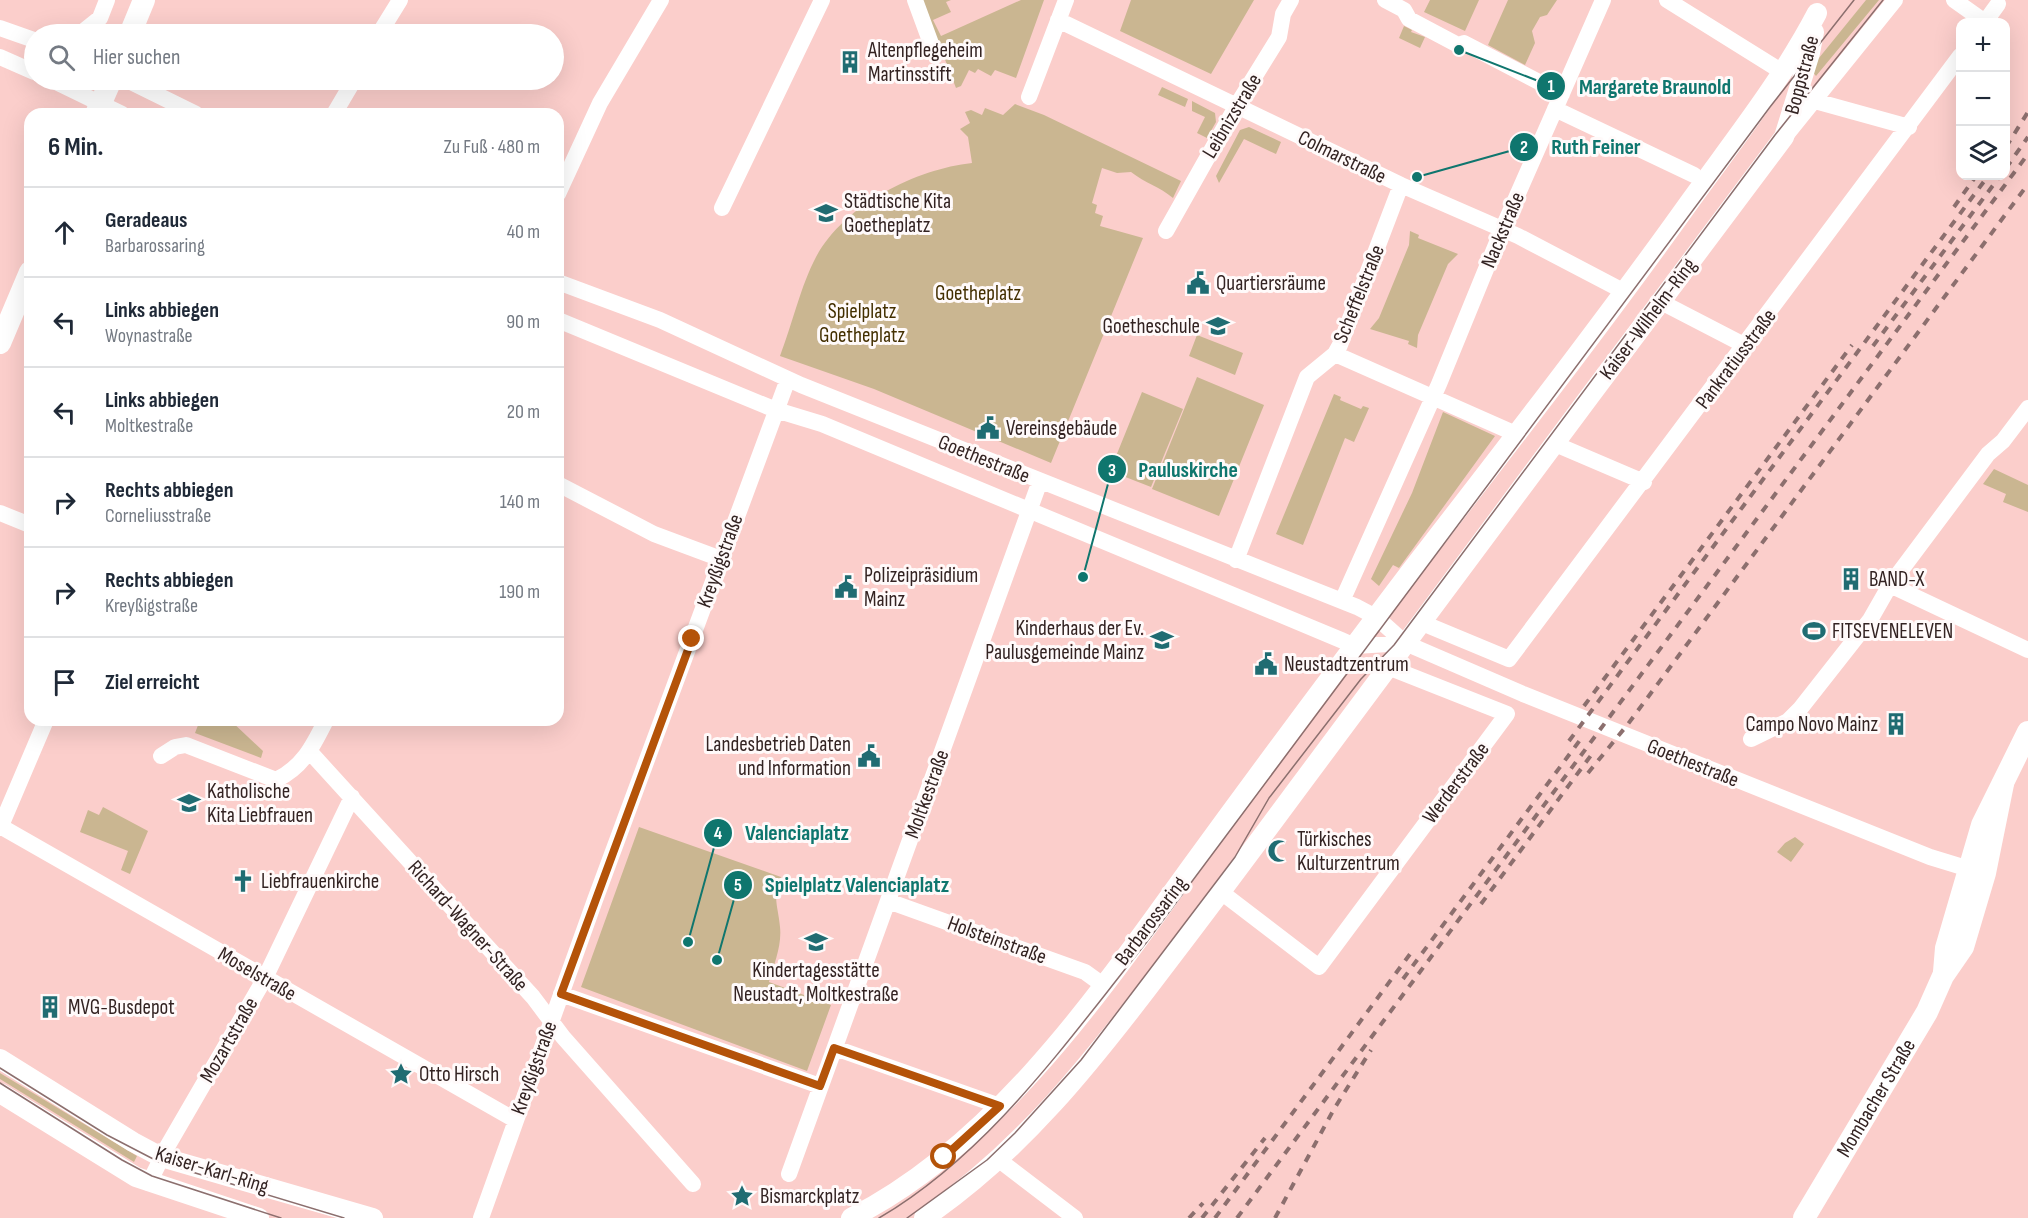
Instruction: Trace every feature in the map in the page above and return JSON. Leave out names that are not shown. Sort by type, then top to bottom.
[{"type":"main road","points":[[134,24],[144,0]]},
{"type":"main road","points":[[99,108],[107,90]]},
{"type":"main road","points":[[0,343],[24,286]]},
{"type":"main road","name":"Mombacher Straße","points":[[1804,1218],[1927,1012],[1944,976],[1946,948],[1976,871],[1983,821],[2028,732]]},
{"type":"street","points":[[92,24],[100,18],[107,0]]},
{"type":"street","points":[[386,24],[400,0]]},
{"type":"street","points":[[564,181],[600,103],[653,18],[661,0]]},
{"type":"street","points":[[723,208],[822,0]]},
{"type":"street","points":[[915,0],[933,49]]},
{"type":"street","points":[[1029,97],[1066,0]]},
{"type":"street","name":"Leibnizstraße","points":[[1166,231],[1237,105],[1279,37],[1283,14],[1291,0]]},
{"type":"street","points":[[1385,0],[1404,10],[1409,19],[1458,45],[1464,43],[1558,102],[1694,174]]},
{"type":"street","name":"Nackstraße","points":[[1342,601],[1434,396],[1502,230],[1603,0]]},
{"type":"street","points":[[1667,0],[1784,73]]},
{"type":"street","name":"Kaiser-Wilhelm-Ring","points":[[1405,643],[1784,137],[1895,0]]},
{"type":"street","points":[[1954,0],[1979,18]]},
{"type":"street","points":[[1988,18],[1998,4]]},
{"type":"street","name":"Boppstraße","points":[[1784,73],[1819,6]]},
{"type":"street","name":"Boppstraße","points":[[1784,137],[1810,53],[1819,6]]},
{"type":"street","name":"Colmarstraße","points":[[1059,20],[1401,186],[1502,230],[1625,292]]},
{"type":"street","points":[[0,28],[24,36]]},
{"type":"street","points":[[0,57],[24,68]]},
{"type":"street","name":"Pankratiusstraße","points":[[1420,622],[1509,659],[1746,346],[1956,62]]},
{"type":"street","name":"Kaiser-Wilhelm-Ring","points":[[1376,617],[1625,292],[1784,73]]},
{"type":"street","points":[[69,90],[99,108]]},
{"type":"street","points":[[148,90],[183,108]]},
{"type":"street","points":[[338,108],[348,90]]},
{"type":"street","points":[[1815,101],[1909,127]]},
{"type":"street","name":"Scheffelstraße","points":[[1236,560],[1307,377],[1335,354],[1401,186]]},
{"type":"street","name":"Goethestraße","points":[[564,284],[660,320],[788,379],[1040,482],[1342,601],[1376,617],[1405,643],[1728,777],[1930,857],[1976,871]]},
{"type":"street","points":[[1661,302],[1746,346]]},
{"type":"street","name":"Goethestraße","points":[[564,322],[776,410],[822,424],[1355,646],[1405,643]]},
{"type":"street","points":[[1335,354],[1516,434]]},
{"type":"street","name":"Kreyßigstraße","points":[[481,1218],[551,1021],[788,379]]},
{"type":"street","points":[[1751,739],[1788,721],[1800,709],[1870,620],[1890,585],[1988,454],[2003,441],[2028,408]]},
{"type":"street","points":[[1555,444],[1644,482]]},
{"type":"street","name":"Moltkestraße","points":[[789,1174],[1040,482]]},
{"type":"street","points":[[564,487],[654,534],[721,559]]},
{"type":"street","points":[[0,513],[24,523]]},
{"type":"street","points":[[1890,585],[2028,650]]},
{"type":"street","name":"Barbarossaring","points":[[851,1218],[894,1194],[944,1157],[1000,1106],[1102,986],[1376,617]]},
{"type":"street","name":"Barbarossaring","points":[[924,1218],[973,1183],[999,1160],[1053,1105],[1122,1023],[1405,643]]},
{"type":"street","name":"Werderstraße","points":[[1221,892],[1319,967],[1507,714],[1388,667]]},
{"type":"street","points":[[0,827],[43,726]]},
{"type":"street","points":[[161,756],[175,747],[186,745],[276,780],[292,773],[310,752],[323,726]]},
{"type":"street","name":"Richard-Wagner-Straße","points":[[310,752],[533,997],[551,1021],[693,1184]]},
{"type":"street","name":"Mozartstraße","points":[[149,1183],[162,1156],[265,978],[352,797]]},
{"type":"street","name":"Moselstraße","points":[[0,827],[515,1120]]},
{"type":"street","name":"Holsteinstraße","points":[[888,901],[1085,972],[1102,986]]},
{"type":"street","points":[[561,994],[820,1086]]},
{"type":"street","points":[[834,1048],[1000,1106]]},
{"type":"street","name":"Kaiser-Karl-Ring","points":[[0,1059],[133,1142],[162,1156],[373,1218]]},
{"type":"street","name":"Kaiser-Karl-Ring","points":[[0,1093],[149,1183],[259,1218]]},
{"type":"street","points":[[999,1160],[1075,1218]]},
{"type":"green space","points":[[922,0],[951,0],[946,2],[951,12],[933,20],[941,36],[1021,0],[1044,0],[1016,78],[995,70],[991,76],[978,69],[975,73],[969,70],[961,86],[956,88]]},
{"type":"green space","points":[[1131,0],[1254,0],[1211,74],[1120,31]]},
{"type":"green space","points":[[1430,0],[1479,0],[1465,31],[1424,12]]},
{"type":"green space","points":[[1508,0],[1557,0],[1547,15],[1540,17],[1532,31],[1535,43],[1525,65],[1488,45]]},
{"type":"green space","points":[[1866,0],[1879,0],[1816,76],[1810,69]]},
{"type":"green space","points":[[1404,26],[1412,30],[1411,32],[1425,37],[1420,48],[1399,38]]},
{"type":"green space","points":[[1162,87],[1188,99],[1185,107],[1158,95]]},
{"type":"green space","points":[[1192,101],[1215,113],[1216,122],[1207,138],[1197,133],[1205,117],[1192,111]]},
{"type":"green space","name":"Goetheplatz","points":[[1015,104],[1044,115],[1181,181],[1173,198],[1131,172],[1117,173],[1102,168],[1092,203],[1097,205],[1095,213],[1103,216],[1100,226],[1143,238],[1051,463],[874,389],[780,356],[801,292],[816,257],[828,238],[863,206],[905,182],[928,173],[972,163],[968,137],[960,129],[970,123],[965,112],[971,110],[982,115],[985,108],[1003,115]]},
{"type":"green space","points":[[1249,127],[1281,142],[1276,154],[1244,139],[1219,183],[1216,176],[1240,130]]},
{"type":"green space","points":[[1410,231],[1419,235],[1418,238],[1458,254],[1448,264],[1418,335],[1417,348],[1408,344],[1409,341],[1370,329],[1379,318],[1409,245]]},
{"type":"green space","points":[[1197,335],[1243,353],[1235,375],[1189,356]]},
{"type":"green space","points":[[1197,377],[1264,405],[1219,516],[1152,489]]},
{"type":"green space","points":[[1142,392],[1183,409],[1151,487],[1110,471]]},
{"type":"green space","points":[[1334,394],[1341,397],[1340,400],[1361,409],[1363,406],[1369,408],[1354,442],[1345,438],[1303,545],[1276,534]]},
{"type":"green space","points":[[1443,412],[1495,436],[1399,568],[1393,565],[1379,586],[1371,579],[1412,493]]},
{"type":"green space","points":[[1994,469],[2028,485],[2028,512],[2003,502],[2006,494],[1983,484]]},
{"type":"green space","points":[[198,726],[236,726],[263,751],[261,758],[195,733]]},
{"type":"green space","points":[[103,807],[148,831],[130,874],[121,870],[128,851],[80,832],[88,810],[99,815]]},
{"type":"green space","points":[[639,827],[781,877],[776,896],[780,941],[769,982],[831,1005],[807,1071],[581,987]]},
{"type":"green space","points":[[1795,837],[1804,844],[1791,862],[1777,852]]},
{"type":"green space","points":[[0,1073],[137,1156],[134,1162],[0,1079]]},
{"type":"tram line","points":[[879,1218],[919,1191],[957,1161],[992,1128],[1056,1056],[1146,943],[1770,107],[1854,0]]},
{"type":"tram line","points":[[907,1218],[987,1160],[1015,1133],[1081,1060],[1235,857],[1269,798],[1361,679],[1394,645],[1775,135],[1883,0]]},
{"type":"tram line","points":[[0,1068],[107,1135],[159,1162],[344,1218]]},
{"type":"tram line","points":[[0,1083],[122,1160],[152,1176],[281,1218]]},
{"type":"railway","points":[[2010,141],[2028,112]]},
{"type":"railway","points":[[2010,162],[2028,137]]},
{"type":"railway","points":[[1237,1218],[2028,154]]},
{"type":"railway","points":[[1954,207],[1973,180]]},
{"type":"railway","points":[[1569,741],[1985,180]]},
{"type":"railway","points":[[1873,346],[1997,180]]},
{"type":"railway","points":[[1588,773],[1628,724],[2028,184]]},
{"type":"railway","points":[[1584,706],[1852,345]]},
{"type":"railway","points":[[1403,979],[1583,736]]},
{"type":"railway","points":[[1481,904],[1592,754]]},
{"type":"railway","points":[[1215,1218],[1413,950]]},
{"type":"railway","points":[[1275,1218],[1334,1109],[1371,1050]]},
{"type":"railway","points":[[1202,1218],[1265,1138]]},
{"type":"railway","points":[[1189,1218],[1203,1203]]},
{"type":"place","name":"Margarete Braunold","points":[[1459,50]]},
{"type":"place","name":"Altenpflegeheim Martinsstift","points":[[850,62]]},
{"type":"place","name":"Ruth Feiner","points":[[1417,177]]},
{"type":"place","name":"Städtische Kita Goetheplatz","points":[[826,213]]},
{"type":"place","name":"Quartiersräume","points":[[1198,283]]},
{"type":"place","name":"Goetheschule","points":[[1218,326]]},
{"type":"place","name":"Vereinsgebäude","points":[[988,428]]},
{"type":"place","name":"Pauluskirche","points":[[1083,577]]},
{"type":"place","name":"BAND-X","points":[[1851,579]]},
{"type":"place","name":"Polizeipräsidium Mainz","points":[[846,587]]},
{"type":"place","name":"FITSEVENELEVEN","points":[[1814,631]]},
{"type":"place","name":"Kinderhaus der Ev. Paulusgemeinde Mainz","points":[[1162,640]]},
{"type":"place","name":"Neustadtzentrum","points":[[1266,664]]},
{"type":"place","name":"Campo Novo Mainz","points":[[1896,724]]},
{"type":"place","name":"Landesbetrieb Daten und Information","points":[[869,756]]},
{"type":"place","name":"Katholische Kita Liebfrauen","points":[[189,803]]},
{"type":"place","name":"Türkisches Kulturzentrum","points":[[1279,851]]},
{"type":"place","name":"Liebfrauenkirche","points":[[243,881]]},
{"type":"place","name":"Valenciaplatz","points":[[688,942]]},
{"type":"place","name":"Kindertagesstätte Neustadt, Moltkestraße","points":[[816,942]]},
{"type":"place","name":"Spielplatz Valenciaplatz","points":[[717,960]]},
{"type":"place","name":"MVG-Busdepot","points":[[50,1007]]},
{"type":"place","name":"Otto Hirsch","points":[[401,1074]]},
{"type":"place","name":"Bismarckplatz","points":[[742,1196]]},
{"type":"route","points":[[692,639],[561,994],[820,1086],[834,1048],[1000,1106],[944,1157]]},
{"type":"park label","name":"Spielplatz Goetheplatz","points":[[862,323]]}]
